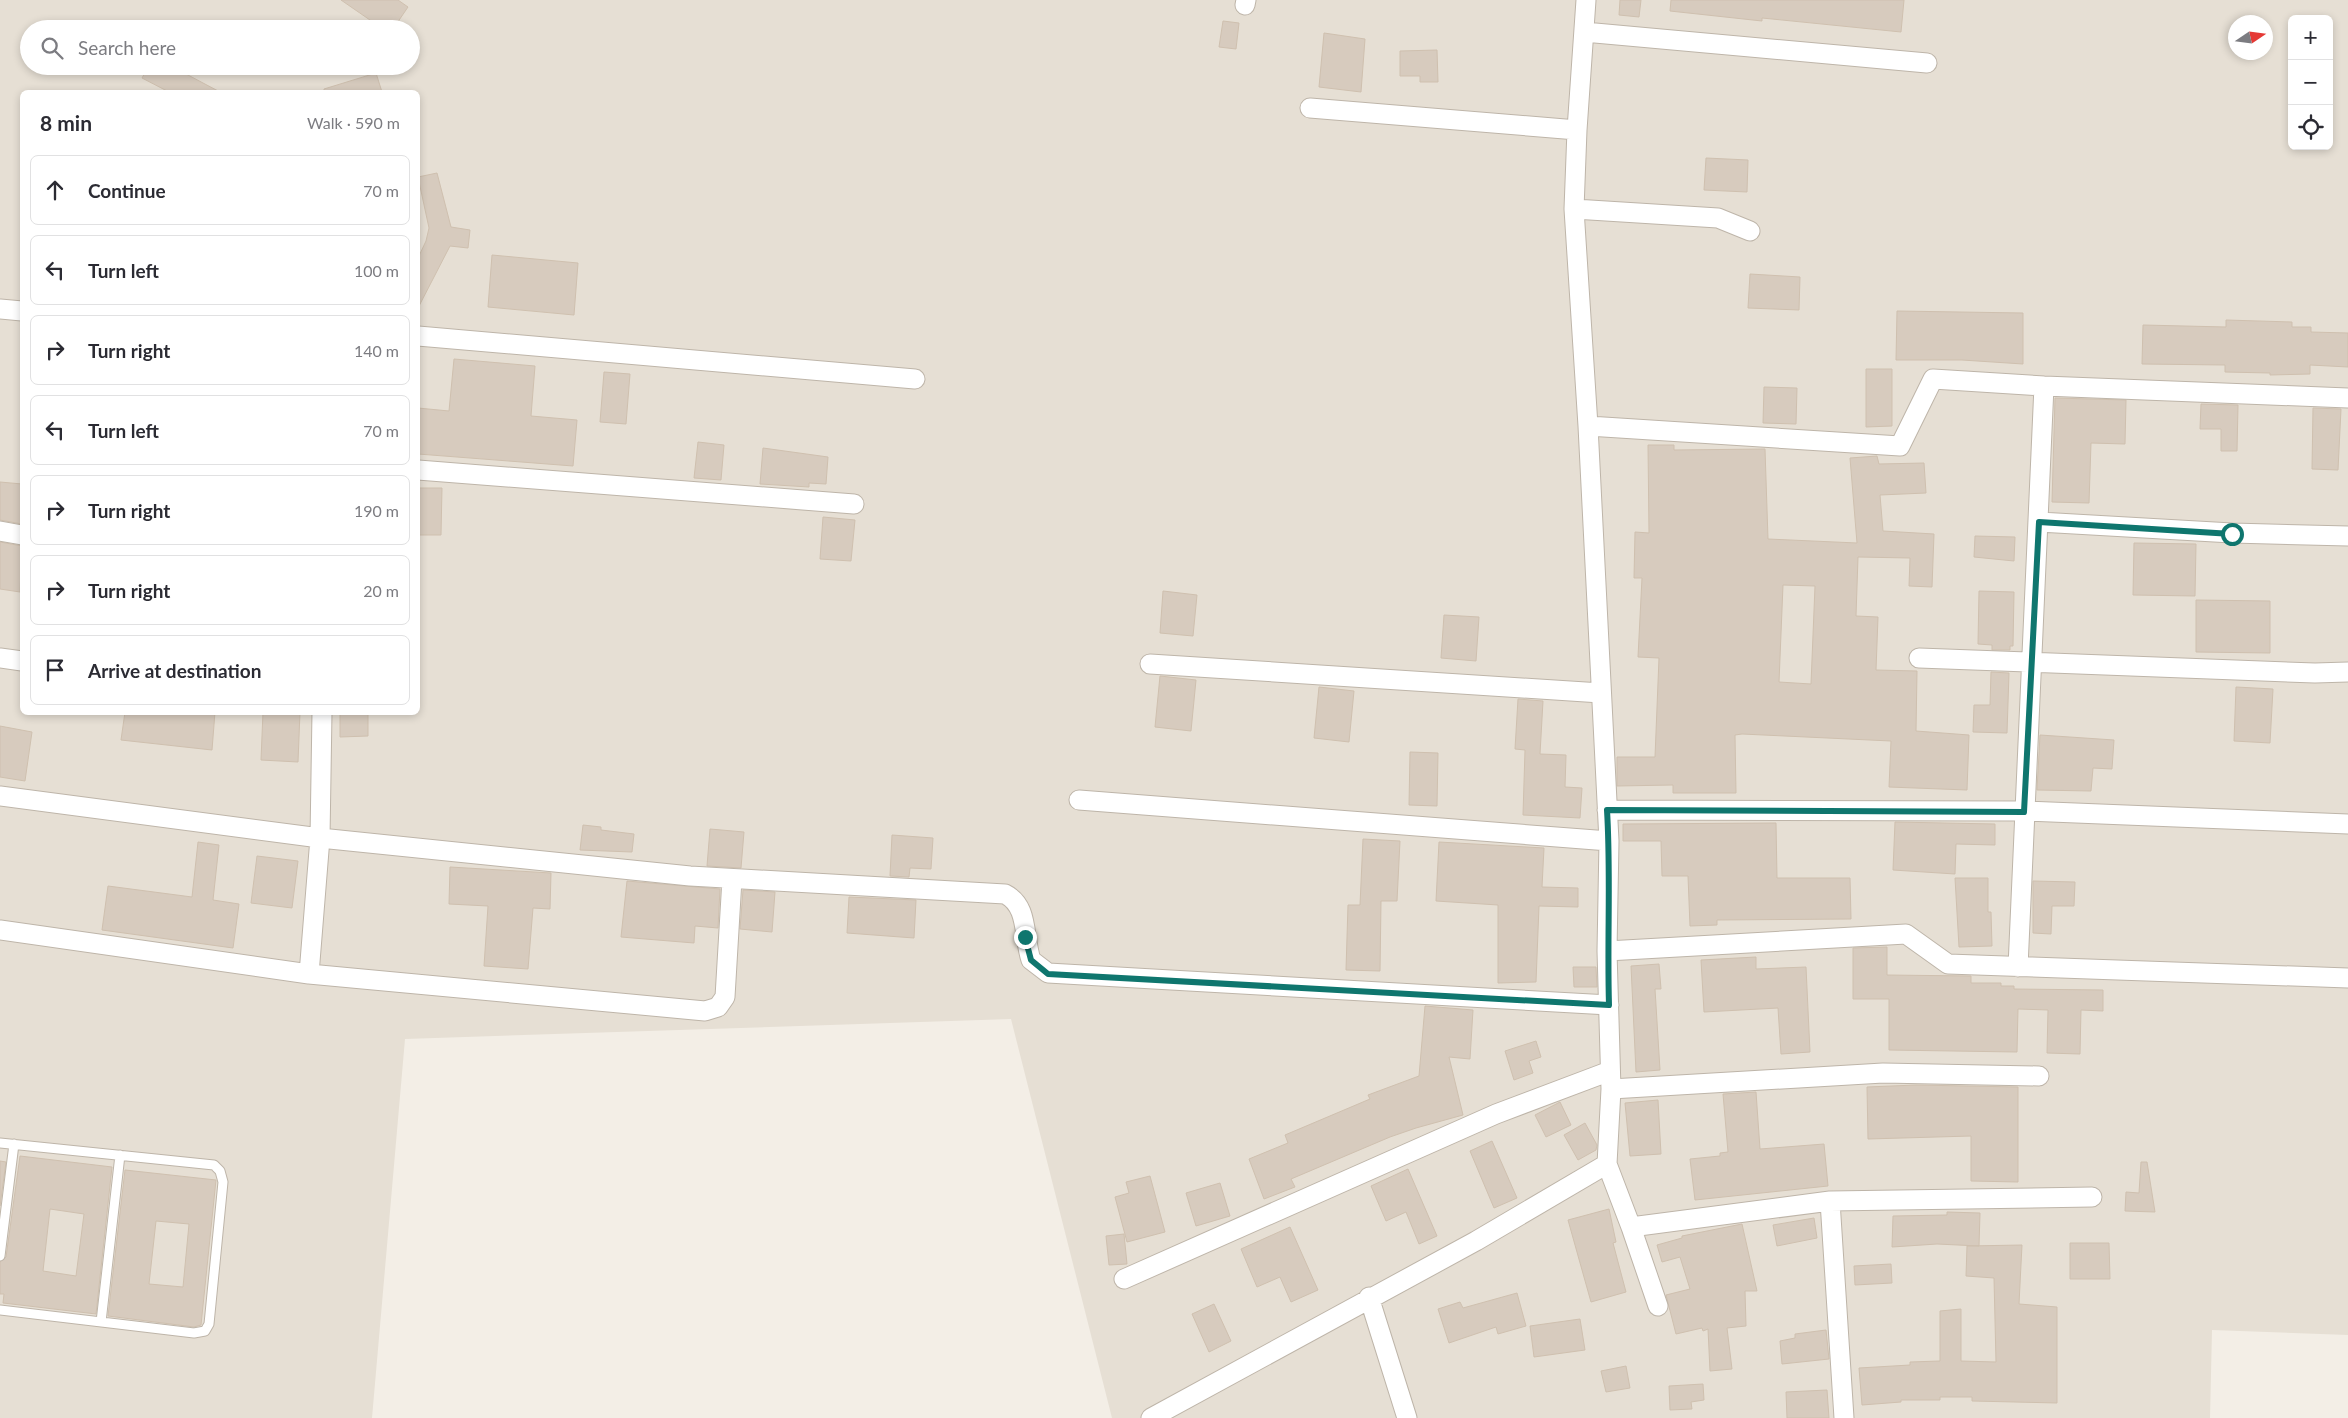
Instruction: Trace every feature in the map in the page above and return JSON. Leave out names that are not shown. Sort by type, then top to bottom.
[{"type":"street","points":[[1586,0],[1577,130],[1574,209],[1588,426],[1609,841],[1607,951],[1610,1080],[1607,1164],[1632,1227],[1658,1306]]},
{"type":"street","points":[[1584,32],[1927,63]]},
{"type":"street","points":[[1310,108],[1577,130]]},
{"type":"street","points":[[1574,209],[1718,218],[1750,232]]},
{"type":"street","points":[[0,309],[20,311]]},
{"type":"street","points":[[420,336],[915,378]]},
{"type":"street","points":[[1588,426],[1900,446],[1934,379],[2044,386],[2348,398]]},
{"type":"street","points":[[2018,966],[2044,386]]},
{"type":"street","points":[[420,470],[854,504]]},
{"type":"street","points":[[2039,522],[2232,534],[2348,536]]},
{"type":"street","points":[[0,531],[20,535]]},
{"type":"street","points":[[0,658],[20,661]]},
{"type":"street","points":[[1919,658],[2033,664],[2315,673],[2348,672]]},
{"type":"street","points":[[1150,664],[1602,693]]},
{"type":"street","points":[[309,974],[320,838],[322,715]]},
{"type":"street","points":[[0,796],[320,838],[732,879],[1006,894],[1015,899],[1022,909],[1031,960],[1048,974],[1609,1005]]},
{"type":"street","points":[[1079,800],[1609,841]]},
{"type":"street","points":[[1607,810],[2024,812],[2348,824]]},
{"type":"street","points":[[0,930],[309,974],[705,1011],[712,1010],[723,1003],[725,997],[732,879]]},
{"type":"street","points":[[1607,951],[1906,934],[1948,964],[2348,978]]},
{"type":"street","points":[[1124,1279],[1496,1114],[1610,1080],[1883,1073],[2039,1076]]},
{"type":"street","points":[[1151,1418],[1369,1297],[1476,1241],[1607,1164]]},
{"type":"street","points":[[1632,1227],[1830,1201],[2092,1198]]},
{"type":"street","points":[[1830,1201],[1844,1418]]},
{"type":"street","points":[[1369,1297],[1407,1418]]},
{"type":"lane","points":[[0,1142],[214,1165],[220,1171],[223,1182],[209,1324],[205,1331],[194,1333],[0,1310]]},
{"type":"lane","points":[[0,1256],[14,1144]]},
{"type":"lane","points":[[101,1322],[120,1155]]},
{"type":"shaded area","points":[[0,0],[2348,0],[2348,1335],[2212,1330],[2210,1418],[1112,1418],[1011,1019],[405,1039],[372,1418],[0,1418]]},
{"type":"building","points":[[341,0],[398,0],[408,7],[399,20],[370,20]]},
{"type":"building","points":[[1620,0],[1641,0],[1639,17],[1619,15]]},
{"type":"building","points":[[1671,0],[1904,0],[1901,32],[1762,18],[1762,21],[1670,11]]},
{"type":"building","points":[[1223,21],[1239,23],[1236,49],[1219,47]]},
{"type":"building","points":[[1324,33],[1365,39],[1361,92],[1319,87]]},
{"type":"building","points":[[1437,50],[1438,82],[1420,82],[1420,76],[1400,76],[1400,51]]},
{"type":"building","points":[[144,75],[188,75],[216,90],[165,90],[142,78]]},
{"type":"building","points":[[370,75],[377,75],[381,90],[324,90]]},
{"type":"building","points":[[1706,158],[1748,160],[1747,192],[1704,190]]},
{"type":"building","points":[[437,173],[451,227],[470,230],[468,248],[450,246],[420,304],[420,254],[429,228],[420,186],[420,177]]},
{"type":"building","points":[[492,255],[578,263],[574,315],[488,307]]},
{"type":"building","points":[[1750,274],[1800,277],[1799,310],[1748,308]]},
{"type":"building","points":[[1897,311],[2023,313],[2023,364],[1962,360],[1896,360]]},
{"type":"building","points":[[2226,320],[2292,322],[2292,327],[2311,327],[2311,332],[2348,333],[2348,367],[2310,365],[2310,374],[2270,375],[2270,373],[2225,372],[2225,365],[2142,364],[2143,325],[2226,327]]},
{"type":"building","points":[[454,359],[535,366],[531,416],[577,420],[573,466],[420,454],[420,408],[449,411]]},
{"type":"building","points":[[1866,369],[1892,369],[1892,426],[1866,427]]},
{"type":"building","points":[[604,372],[630,374],[626,424],[600,422]]},
{"type":"building","points":[[1764,387],[1797,388],[1796,424],[1763,423]]},
{"type":"building","points":[[2055,398],[2126,400],[2125,444],[2091,443],[2089,503],[2052,502]]},
{"type":"building","points":[[2201,404],[2238,405],[2237,451],[2221,451],[2221,429],[2200,429]]},
{"type":"building","points":[[2313,408],[2341,409],[2338,470],[2312,469]]},
{"type":"building","points":[[698,442],[724,445],[721,480],[694,478]]},
{"type":"building","points":[[1648,445],[1674,445],[1674,450],[1765,449],[1768,539],[1857,543],[1850,458],[1877,456],[1879,464],[1924,463],[1926,493],[1880,495],[1883,531],[1934,534],[1932,587],[1909,586],[1910,558],[1858,557],[1856,616],[1878,617],[1876,670],[1917,671],[1916,731],[1969,735],[1967,790],[1889,787],[1891,741],[1742,734],[1735,735],[1736,793],[1673,793],[1673,785],[1617,786],[1617,757],[1655,757],[1659,658],[1638,657],[1642,578],[1634,578],[1635,532],[1649,533]],"holes":[[[1783,585],[1815,586],[1811,684],[1779,682]]]},
{"type":"building","points":[[763,448],[828,457],[826,484],[809,483],[809,487],[760,484]]},
{"type":"building","points":[[0,482],[20,484],[20,524],[0,520]]},
{"type":"building","points":[[420,488],[442,488],[441,535],[420,535]]},
{"type":"building","points":[[823,517],[855,520],[851,561],[820,559]]},
{"type":"building","points":[[1975,536],[2015,537],[2014,561],[1974,557]]},
{"type":"building","points":[[0,542],[20,546],[20,592],[0,589]]},
{"type":"building","points":[[2134,543],[2196,544],[2195,596],[2133,595]]},
{"type":"building","points":[[1163,591],[1197,595],[1193,636],[1160,633]]},
{"type":"building","points":[[1979,591],[2014,592],[2013,646],[2010,646],[2010,650],[1992,650],[1992,645],[1978,644]]},
{"type":"building","points":[[2196,600],[2270,601],[2270,653],[2196,652]]},
{"type":"building","points":[[1444,615],[1479,617],[1476,661],[1441,658]]},
{"type":"building","points":[[1991,672],[2009,673],[2007,733],[1973,732],[1974,705],[1990,705]]},
{"type":"building","points":[[1160,676],[1196,680],[1191,731],[1155,727]]},
{"type":"building","points":[[1319,687],[1354,691],[1349,742],[1314,738]]},
{"type":"building","points":[[2236,687],[2273,689],[2270,743],[2234,741]]},
{"type":"building","points":[[1518,699],[1543,701],[1540,754],[1566,755],[1565,787],[1582,788],[1580,818],[1523,815],[1525,750],[1515,749]]},
{"type":"building","points":[[125,715],[215,715],[212,750],[121,740]]},
{"type":"building","points":[[263,715],[300,715],[298,762],[261,760]]},
{"type":"building","points":[[340,715],[368,715],[368,736],[340,737]]},
{"type":"building","points":[[0,726],[32,732],[25,781],[0,777]]},
{"type":"building","points":[[2040,735],[2114,740],[2112,769],[2093,768],[2091,791],[2037,790]]},
{"type":"building","points":[[1410,752],[1438,753],[1437,806],[1409,805]]},
{"type":"building","points":[[1895,822],[1995,824],[1995,845],[1956,844],[1955,874],[1893,870]]},
{"type":"building","points":[[1776,823],[1777,878],[1850,878],[1851,919],[1717,920],[1717,925],[1690,926],[1688,876],[1662,876],[1661,841],[1623,841],[1623,824]]},
{"type":"building","points":[[583,825],[601,827],[601,830],[634,834],[632,852],[580,850]]},
{"type":"building","points":[[710,829],[744,832],[741,868],[707,866]]},
{"type":"building","points":[[892,835],[933,838],[931,869],[910,868],[909,877],[890,876]]},
{"type":"building","points":[[1363,839],[1400,841],[1397,901],[1381,901],[1380,971],[1346,970],[1348,905],[1360,905]]},
{"type":"building","points":[[198,842],[219,845],[213,900],[239,904],[233,948],[102,930],[108,886],[192,897]]},
{"type":"building","points":[[1439,842],[1544,848],[1542,887],[1578,888],[1578,907],[1539,906],[1536,982],[1498,983],[1498,905],[1436,901]]},
{"type":"building","points":[[257,856],[298,861],[292,908],[251,903]]},
{"type":"building","points":[[450,867],[551,873],[550,909],[533,908],[528,969],[484,966],[488,906],[449,904]]},
{"type":"building","points":[[1955,878],[1988,878],[1988,912],[1991,912],[1992,946],[1959,947]]},
{"type":"building","points":[[627,881],[720,889],[718,928],[695,926],[694,943],[621,937]]},
{"type":"building","points":[[2033,881],[2075,882],[2074,906],[2052,906],[2051,934],[2033,933]]},
{"type":"building","points":[[743,890],[775,892],[772,932],[740,929]]},
{"type":"building","points":[[849,897],[916,900],[914,938],[847,933]]},
{"type":"building","points":[[1887,947],[1887,975],[1971,976],[1971,983],[2001,983],[2001,986],[2014,986],[2014,989],[2103,990],[2103,1011],[2081,1010],[2080,1054],[2047,1053],[2048,1010],[2018,1009],[2017,1052],[1889,1050],[1889,999],[1853,999],[1853,948]]},
{"type":"building","points":[[1756,957],[1756,969],[1806,967],[1810,1052],[1781,1054],[1778,1008],[1704,1012],[1701,960]]},
{"type":"building","points":[[1659,964],[1661,989],[1655,989],[1660,1070],[1636,1072],[1631,966]]},
{"type":"building","points":[[1573,967],[1596,967],[1597,987],[1574,987]]},
{"type":"building","points":[[1425,1006],[1473,1010],[1470,1059],[1449,1057],[1463,1115],[1390,1137],[1291,1179],[1295,1187],[1264,1199],[1249,1159],[1288,1143],[1285,1135],[1370,1099],[1368,1095],[1419,1076]]},
{"type":"building","points":[[1536,1041],[1541,1057],[1529,1061],[1533,1073],[1514,1080],[1505,1051]]},
{"type":"building","points":[[1916,1085],[2018,1087],[2018,1182],[1971,1181],[1971,1136],[1868,1139],[1867,1087]]},
{"type":"building","points":[[1756,1092],[1760,1149],[1824,1144],[1828,1186],[1695,1200],[1690,1159],[1720,1156],[1720,1153],[1728,1152],[1723,1094]]},
{"type":"building","points":[[1658,1100],[1661,1154],[1630,1156],[1625,1103]]},
{"type":"building","points":[[1560,1102],[1571,1125],[1546,1137],[1535,1115]]},
{"type":"building","points":[[1585,1123],[1597,1145],[1596,1150],[1578,1160],[1564,1135]]},
{"type":"building","points":[[1492,1141],[1517,1198],[1494,1208],[1470,1151]]},
{"type":"building","points":[[20,1156],[112,1167],[96,1314],[3,1303],[4,1294],[0,1294],[0,1262],[6,1257]],"holes":[[[50,1209],[84,1214],[76,1276],[43,1271]]]},
{"type":"building","points":[[0,1161],[6,1162],[0,1206]]},
{"type":"building","points":[[2141,1162],[2147,1162],[2155,1212],[2125,1211],[2126,1192],[2139,1193]]},
{"type":"building","points":[[1408,1169],[1437,1236],[1419,1244],[1406,1212],[1386,1221],[1371,1186]]},
{"type":"building","points":[[125,1170],[216,1180],[201,1325],[194,1327],[108,1316]],"holes":[[[156,1221],[189,1224],[183,1287],[149,1284]]]},
{"type":"building","points":[[1150,1176],[1165,1232],[1127,1242],[1115,1197],[1129,1193],[1126,1182]]},
{"type":"building","points":[[1220,1183],[1230,1216],[1196,1226],[1186,1193]]},
{"type":"building","points":[[1609,1209],[1616,1242],[1613,1243],[1626,1292],[1591,1302],[1568,1220]]},
{"type":"building","points":[[1947,1212],[1980,1213],[1979,1246],[1937,1244],[1892,1247],[1893,1216],[1947,1215]]},
{"type":"building","points":[[1814,1218],[1817,1238],[1777,1246],[1773,1225]]},
{"type":"building","points":[[1742,1224],[1757,1291],[1745,1291],[1746,1326],[1727,1328],[1732,1369],[1710,1371],[1708,1329],[1703,1331],[1702,1328],[1676,1334],[1666,1295],[1690,1289],[1680,1257],[1662,1262],[1657,1245],[1682,1238],[1682,1236]]},
{"type":"building","points":[[1290,1227],[1318,1290],[1291,1302],[1280,1277],[1257,1287],[1241,1249]]},
{"type":"building","points":[[1124,1234],[1127,1264],[1109,1265],[1106,1236]]},
{"type":"building","points":[[2070,1243],[2109,1243],[2110,1279],[2070,1279]]},
{"type":"building","points":[[2022,1245],[2019,1304],[2057,1307],[2057,1403],[1972,1401],[1972,1397],[1940,1397],[1940,1400],[1901,1400],[1901,1402],[1862,1405],[1859,1368],[1910,1365],[1910,1362],[1940,1361],[1940,1311],[1961,1309],[1961,1361],[1996,1362],[1994,1278],[1966,1276],[1967,1246]]},
{"type":"building","points":[[1891,1264],[1892,1283],[1855,1285],[1854,1266]]},
{"type":"building","points":[[1517,1293],[1526,1326],[1498,1334],[1496,1327],[1449,1343],[1438,1309],[1460,1302],[1463,1308]]},
{"type":"building","points":[[1214,1304],[1231,1341],[1209,1352],[1192,1314]]},
{"type":"building","points":[[1580,1319],[1585,1350],[1534,1357],[1530,1326]]},
{"type":"building","points":[[1826,1330],[1829,1359],[1782,1364],[1780,1341],[1795,1338],[1795,1334]]},
{"type":"building","points":[[1626,1366],[1630,1388],[1606,1392],[1601,1371]]},
{"type":"building","points":[[1703,1384],[1704,1400],[1691,1402],[1692,1409],[1670,1410],[1669,1386]]},
{"type":"building","points":[[1827,1390],[1829,1418],[1787,1418],[1786,1392]]},
{"type":"route","points":[[1025,937],[1031,960],[1038,968],[1048,974],[1609,1005],[1607,951],[1609,841],[1607,810],[2024,812],[2039,522],[2232,534]]}]
